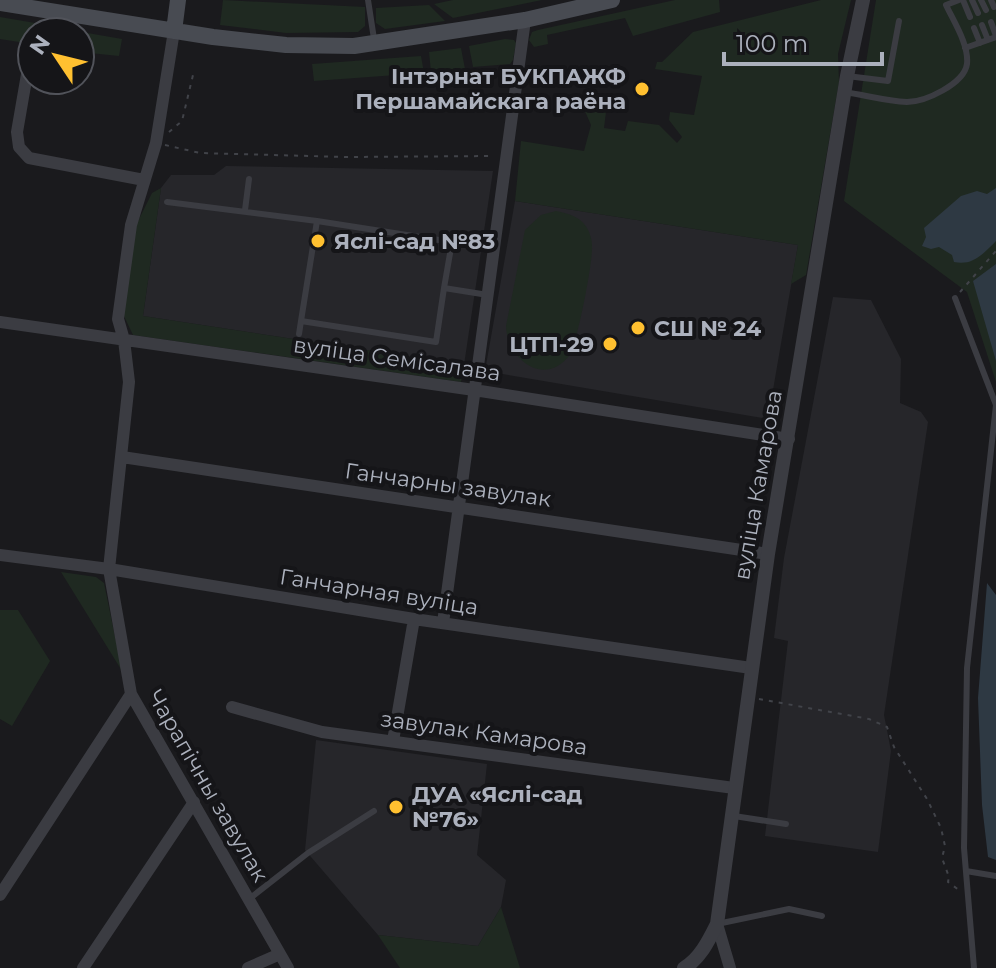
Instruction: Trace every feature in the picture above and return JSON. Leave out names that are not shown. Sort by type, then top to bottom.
[{"type":"main road","points":[[174,31],[178,0]]},
{"type":"main road","points":[[0,3],[174,31],[286,45],[354,46],[525,20],[612,0]]},
{"type":"street","name":"вуліца Камарова","points":[[684,968],[691,964],[717,924],[768,554],[844,92],[863,0]]},
{"type":"street","points":[[443,623],[525,20]]},
{"type":"street","points":[[109,569],[129,382],[118,319],[131,225],[156,143],[174,31]]},
{"type":"street","points":[[23,96],[17,132],[19,147],[29,158],[144,180]]},
{"type":"street","name":"вуліца Семісалава","points":[[0,322],[789,439]]},
{"type":"street","name":"Ганчарны завулак","points":[[122,457],[768,554]]},
{"type":"street","name":"Ганчарная вуліца","points":[[0,555],[751,668]]},
{"type":"street","name":"Чарапічны завулак","points":[[109,569],[131,694],[288,968]]},
{"type":"street","points":[[393,741],[414,619]]},
{"type":"street","points":[[0,895],[131,694]]},
{"type":"street","name":"завулак Камарова","points":[[232,707],[322,732],[734,788]]},
{"type":"street","points":[[83,968],[194,802]]},
{"type":"street","points":[[717,924],[730,968]]},
{"type":"street","points":[[248,968],[280,954]]},
{"type":"lane","points":[[368,0],[375,43]]},
{"type":"lane","points":[[844,92],[910,102],[944,90],[960,80],[967,65],[965,48],[946,5],[961,0],[970,17]]},
{"type":"lane","points":[[972,0],[978,13]]},
{"type":"lane","points":[[981,0],[986,10]]},
{"type":"lane","points":[[847,76],[888,81],[899,21]]},
{"type":"lane","points":[[965,48],[996,36],[991,22]]},
{"type":"lane","points":[[982,25],[988,40]]},
{"type":"lane","points":[[974,28],[980,43]]},
{"type":"lane","points":[[245,210],[249,179]]},
{"type":"lane","points":[[167,202],[245,210],[452,242],[436,342],[301,321]]},
{"type":"lane","points":[[299,334],[317,221]]},
{"type":"lane","points":[[444,288],[488,295]]},
{"type":"lane","points":[[955,298],[996,405],[967,668],[964,848],[974,968]]},
{"type":"lane","points":[[249,899],[308,853],[374,811]]},
{"type":"lane","points":[[730,816],[786,824]]},
{"type":"lane","points":[[966,871],[996,876]]},
{"type":"lane","points":[[717,924],[789,909],[822,916]]},
{"type":"path","points":[[156,143],[182,121],[193,75]]},
{"type":"path","points":[[156,143],[200,153],[346,157],[507,156]]},
{"type":"path","points":[[955,298],[996,251]]},
{"type":"path","points":[[747,697],[869,719],[887,727],[894,747],[927,799],[941,828],[945,846],[942,858],[948,882],[968,899]]},
{"type":"shaded area","points":[[223,0],[365,7],[365,26],[358,32],[286,33],[220,25]]},
{"type":"shaded area","points":[[453,0],[542,0],[453,18],[434,4]]},
{"type":"shaded area","points":[[675,0],[719,0],[720,12],[633,36],[625,18],[547,35],[548,44],[534,47],[529,40],[532,32],[538,30]]},
{"type":"shaded area","points":[[821,0],[851,0],[838,54],[839,82],[806,275],[791,284],[798,245],[515,201],[521,141],[584,151],[591,125],[584,109],[606,112],[604,128],[625,131],[628,121],[659,125],[677,143],[682,137],[669,120],[670,112],[694,115],[702,76],[655,69],[657,62],[662,62],[693,32]]},
{"type":"shaded area","points":[[876,0],[996,0],[996,382],[967,292],[844,201]]},
{"type":"shaded area","points":[[429,5],[445,21],[385,29],[376,23],[376,8]]},
{"type":"shaded area","points":[[0,17],[16,20],[16,42],[0,39]]},
{"type":"shaded area","points":[[96,34],[122,39],[119,56],[96,54]]},
{"type":"shaded area","points":[[505,39],[516,43],[510,64],[473,67],[469,46]]},
{"type":"shaded area","points":[[461,48],[465,69],[431,72],[429,52]]},
{"type":"shaded area","points":[[421,56],[424,73],[314,81],[312,64]]},
{"type":"shaded area","name":"Яслі-сад №83","points":[[226,166],[493,171],[464,365],[143,316],[161,188],[171,175],[214,175]]},
{"type":"shaded area","points":[[161,188],[143,316],[464,365],[461,382],[133,335],[123,314],[135,227],[152,193]]},
{"type":"shaded area","points":[[996,188],[996,241],[982,254],[972,261],[961,263],[954,262],[952,255],[939,247],[931,249],[922,246],[926,237],[924,228],[961,196],[977,191],[987,194]]},
{"type":"shaded area","name":"СШ № 24","points":[[515,201],[798,245],[768,419],[485,371]]},
{"type":"shaded area","points":[[556,211],[574,216],[584,224],[591,239],[592,255],[580,321],[569,356],[559,365],[538,369],[528,365],[513,349],[506,326],[525,230],[541,215]]},
{"type":"shaded area","points":[[996,264],[996,361],[973,281]]},
{"type":"shaded area","points":[[833,297],[871,300],[901,359],[900,403],[921,412],[928,422],[884,715],[891,751],[878,852],[765,836],[788,641],[774,638],[784,558]]},
{"type":"shaded area","points":[[61,572],[96,577],[104,583],[122,671]]},
{"type":"shaded area","points":[[987,583],[996,595],[996,860],[988,857],[982,805],[978,698]]},
{"type":"shaded area","points":[[0,610],[18,610],[50,661],[12,726],[0,719]]},
{"type":"shaded area","name":"ДУА «Яслі-сад №76»","points":[[316,740],[487,764],[477,855],[506,880],[501,907],[478,946],[378,935],[305,850]]},
{"type":"shaded area","points":[[501,907],[520,968],[400,968],[378,935],[478,946]]},
{"type":"place","name":"Інтэрнат БУКПАЖФ Першамайскага раёна","points":[[642,89]]},
{"type":"place","name":"Яслі-сад №83","points":[[318,241]]},
{"type":"place","name":"СШ № 24","points":[[638,328]]},
{"type":"place","name":"ЦТП-29","points":[[610,344]]},
{"type":"place","name":"ДУА «Яслі-сад №76»","points":[[396,807]]}]
